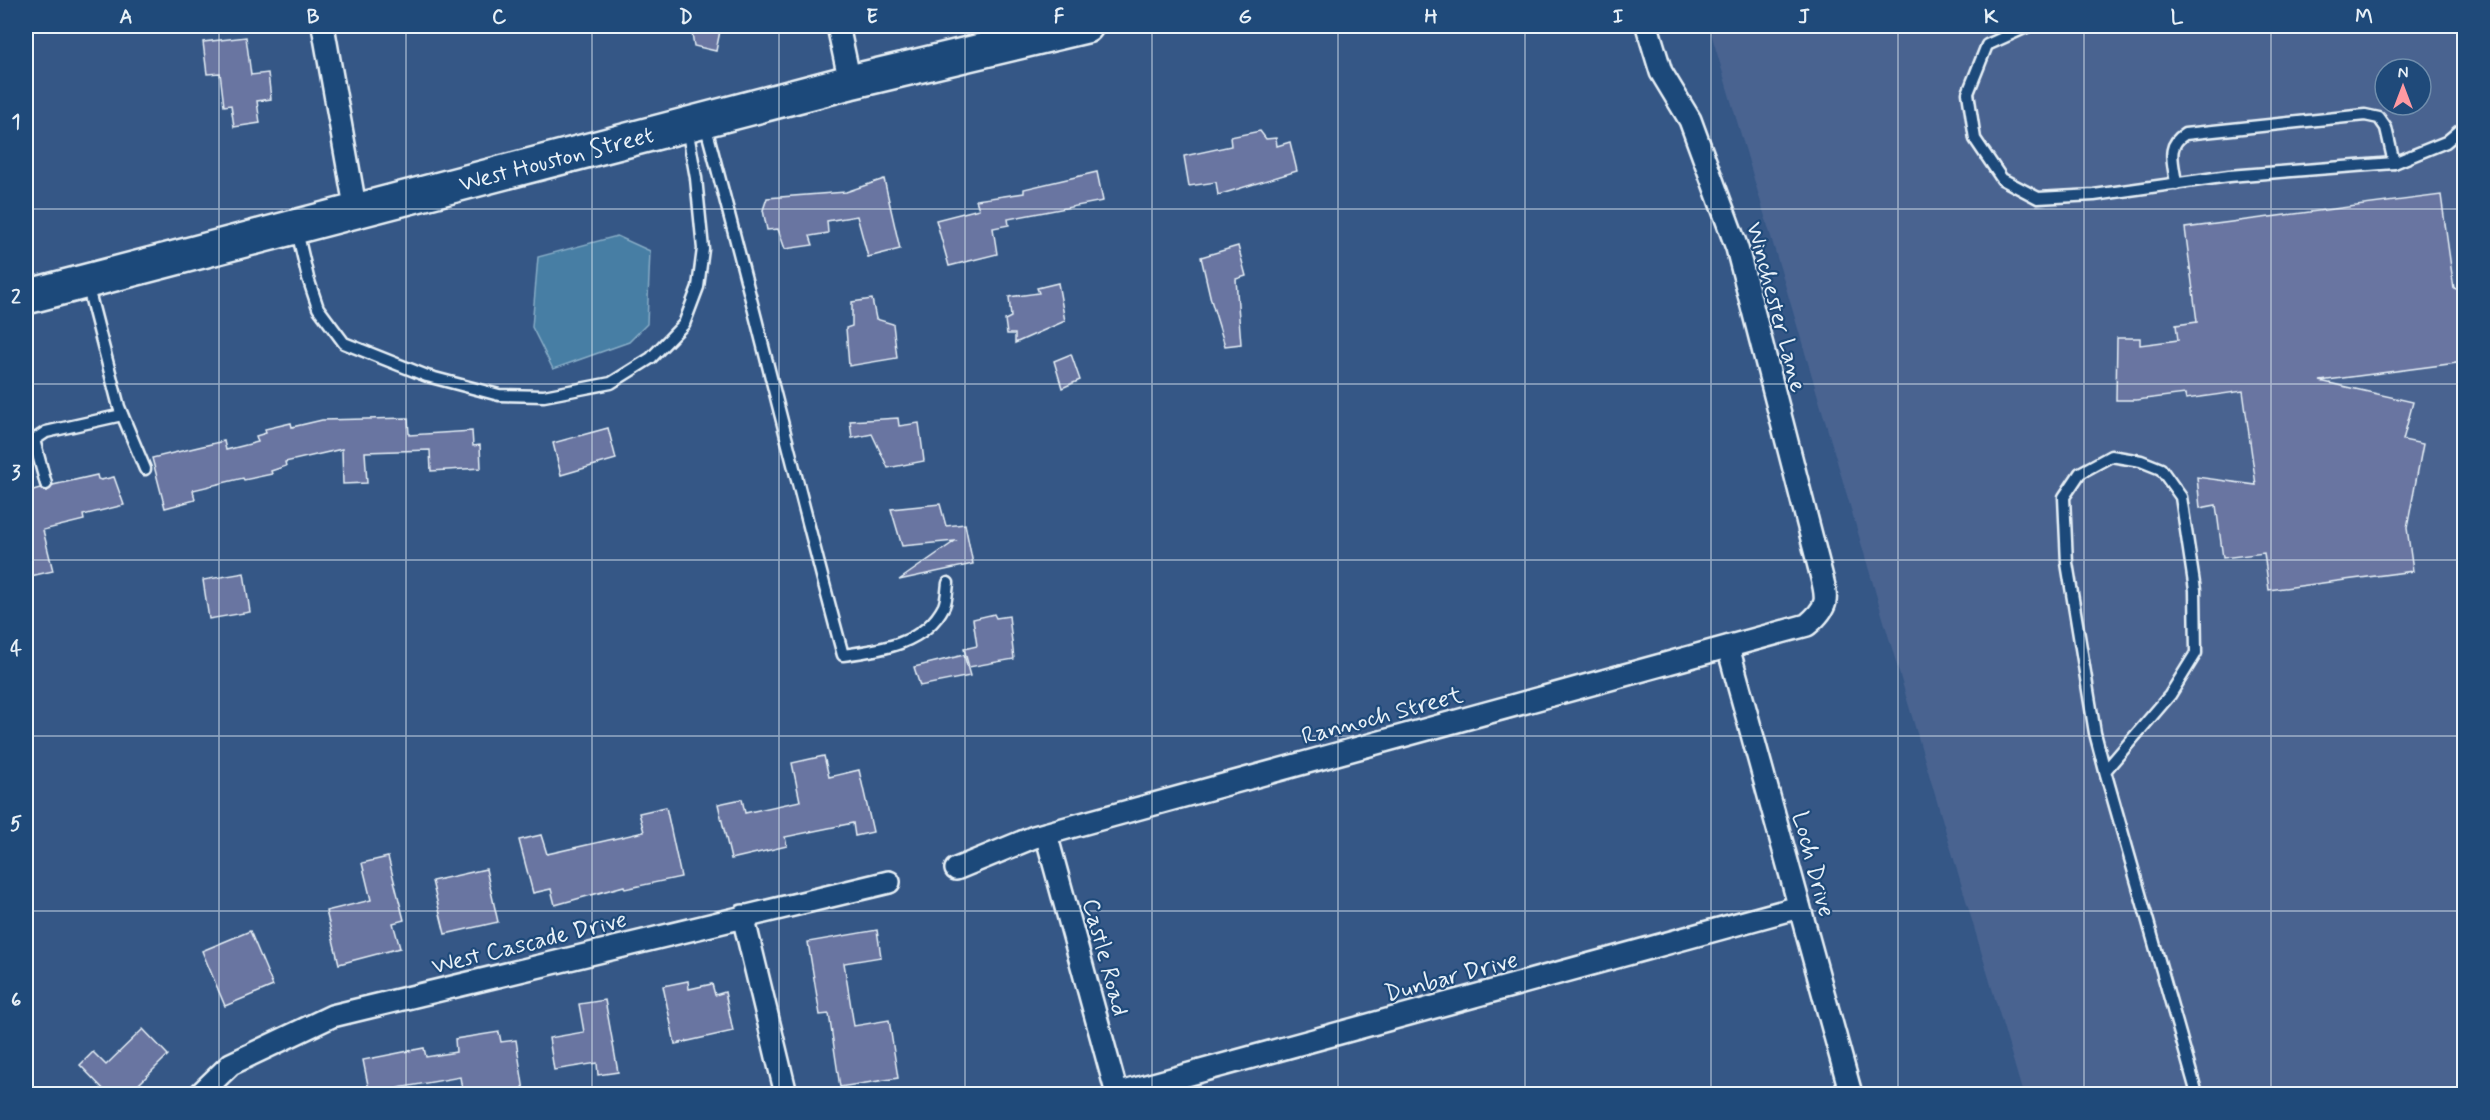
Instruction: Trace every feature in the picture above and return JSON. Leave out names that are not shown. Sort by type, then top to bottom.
[{"type":"main road","name":"West Houston Street","points":[[26,297],[850,82],[1086,26]]},
{"type":"street","points":[[323,26],[356,212]]},
{"type":"street","points":[[838,26],[850,82]]},
{"type":"street","name":"Winchester Lane","points":[[1647,26],[1661,72],[1690,120],[1737,248],[1824,587],[1826,596],[1821,613]]},
{"type":"street","name":"Rannoch Street","points":[[956,869],[1046,834],[1807,625],[1821,613]]},
{"type":"street","name":"Loch Drive","points":[[1728,647],[1851,1095]]},
{"type":"street","name":"Castle Road","points":[[1046,834],[1117,1094]]},
{"type":"street","name":"West Cascade Drive","points":[[200,1095],[231,1064],[332,1016],[889,882]]},
{"type":"street","name":"Dunbar Drive","points":[[1117,1094],[1799,907]]},
{"type":"street","points":[[743,916],[786,1095]]},
{"type":"lane","points":[[2029,26],[1987,45],[1968,93],[1975,139],[2002,179],[2038,198],[2094,195],[2229,176],[2394,163],[2446,142],[2464,127]]},
{"type":"lane","points":[[2176,183],[2172,151],[2175,140],[2185,134],[2365,115],[2379,118],[2386,128],[2394,163]]},
{"type":"lane","points":[[297,227],[308,278],[318,308],[344,343],[427,376],[499,394],[544,396],[611,383],[651,358],[684,324],[698,287],[703,249],[696,178],[695,123]]},
{"type":"lane","points":[[695,123],[759,324],[802,504],[843,655],[874,651],[912,640],[933,621],[945,605],[948,583]]},
{"type":"lane","points":[[87,281],[122,415],[145,469]]},
{"type":"lane","points":[[46,484],[30,437],[122,415]]},
{"type":"lane","points":[[2105,771],[2170,695],[2196,653],[2194,590],[2181,497],[2161,469],[2141,461],[2111,456],[2080,473],[2064,497],[2067,563],[2095,733],[2105,771],[2197,1095]]},
{"type":"shaded area","points":[[1709,26],[2464,26],[2464,1094],[2023,1094]]},
{"type":"shaded area","points":[[617,236],[650,251],[647,324],[629,342],[553,369],[532,327],[538,257]]},
{"type":"building","points":[[691,26],[721,26],[716,51],[694,46]]},
{"type":"building","points":[[246,37],[251,75],[268,73],[271,99],[257,101],[260,123],[234,127],[231,105],[224,106],[220,73],[207,74],[203,42]]},
{"type":"building","points":[[1260,131],[1266,139],[1276,138],[1277,146],[1290,142],[1297,171],[1218,195],[1216,182],[1189,186],[1184,156],[1231,146],[1230,137]]},
{"type":"building","points":[[1097,172],[1103,201],[1008,219],[1009,225],[993,228],[997,254],[949,266],[936,220],[979,209],[976,200],[1024,193],[1024,189]]},
{"type":"building","points":[[884,179],[900,249],[868,257],[857,216],[827,221],[828,233],[810,236],[813,245],[785,249],[778,229],[767,230],[763,210],[767,198],[846,192]]},
{"type":"building","points":[[2441,195],[2454,289],[2464,287],[2464,362],[2320,381],[2413,402],[2403,440],[2423,444],[2407,528],[2413,571],[2269,590],[2264,553],[2223,558],[2216,505],[2200,508],[2197,477],[2256,485],[2243,391],[2186,399],[2185,394],[2116,400],[2117,338],[2140,338],[2140,345],[2178,340],[2176,325],[2197,322],[2185,228]]},
{"type":"building","points":[[1238,246],[1246,276],[1236,279],[1241,344],[1225,346],[1201,257]]},
{"type":"building","points":[[1058,283],[1065,321],[1015,343],[1015,334],[1007,334],[1005,320],[1011,317],[1009,297],[1039,293],[1037,288]]},
{"type":"building","points":[[872,299],[876,319],[893,324],[897,358],[849,366],[846,328],[852,326],[852,302]]},
{"type":"building","points":[[1071,354],[1080,380],[1062,388],[1054,361]]},
{"type":"building","points":[[408,418],[409,435],[472,431],[473,446],[480,445],[481,468],[431,471],[430,450],[365,452],[367,483],[343,484],[342,449],[285,462],[286,466],[271,471],[272,474],[244,480],[243,478],[193,490],[195,500],[165,508],[152,458],[224,441],[226,450],[258,442],[256,436],[266,433],[265,429],[291,423],[292,427],[322,420]]},
{"type":"building","points":[[898,418],[899,426],[919,423],[924,461],[888,468],[872,434],[852,438],[850,421]]},
{"type":"building","points":[[608,428],[616,459],[561,475],[553,443]]},
{"type":"building","points":[[97,475],[101,480],[114,477],[124,505],[83,515],[84,520],[43,530],[53,571],[26,577],[26,492],[40,488],[47,491],[53,485]]},
{"type":"building","points":[[940,504],[946,526],[965,524],[973,564],[899,580],[955,541],[902,546],[891,509]]},
{"type":"building","points":[[244,573],[250,612],[209,619],[203,580]]},
{"type":"building","points":[[994,614],[996,618],[1009,616],[1014,659],[969,667],[964,649],[977,646],[973,619]]},
{"type":"building","points":[[964,655],[970,676],[920,686],[914,667]]},
{"type":"building","points":[[824,756],[829,777],[859,770],[873,832],[855,836],[853,823],[785,837],[787,846],[731,859],[718,804],[742,799],[745,813],[800,801],[792,763]]},
{"type":"building","points":[[666,807],[681,877],[625,889],[624,886],[555,905],[551,889],[533,893],[519,840],[541,835],[547,854],[644,832],[639,813]]},
{"type":"building","points":[[388,857],[404,920],[393,923],[400,948],[339,964],[326,911],[371,900],[362,863]]},
{"type":"building","points":[[486,869],[498,922],[445,934],[432,881]]},
{"type":"building","points":[[877,930],[881,957],[844,963],[854,1026],[889,1020],[898,1078],[840,1087],[829,1014],[820,1015],[808,942]]},
{"type":"building","points":[[250,931],[273,986],[225,1006],[202,951]]},
{"type":"building","points":[[688,981],[689,989],[712,984],[715,995],[725,992],[733,1031],[675,1044],[663,986]]},
{"type":"building","points":[[605,1000],[618,1072],[598,1075],[597,1063],[554,1070],[549,1038],[584,1032],[579,1004]]},
{"type":"building","points":[[143,1029],[168,1055],[128,1095],[109,1095],[80,1065],[93,1052],[106,1065]]},
{"type":"building","points":[[499,1032],[501,1042],[516,1040],[524,1091],[499,1095],[463,1095],[460,1077],[398,1088],[400,1095],[370,1095],[363,1060],[424,1048],[426,1057],[456,1052],[455,1039]]}]
